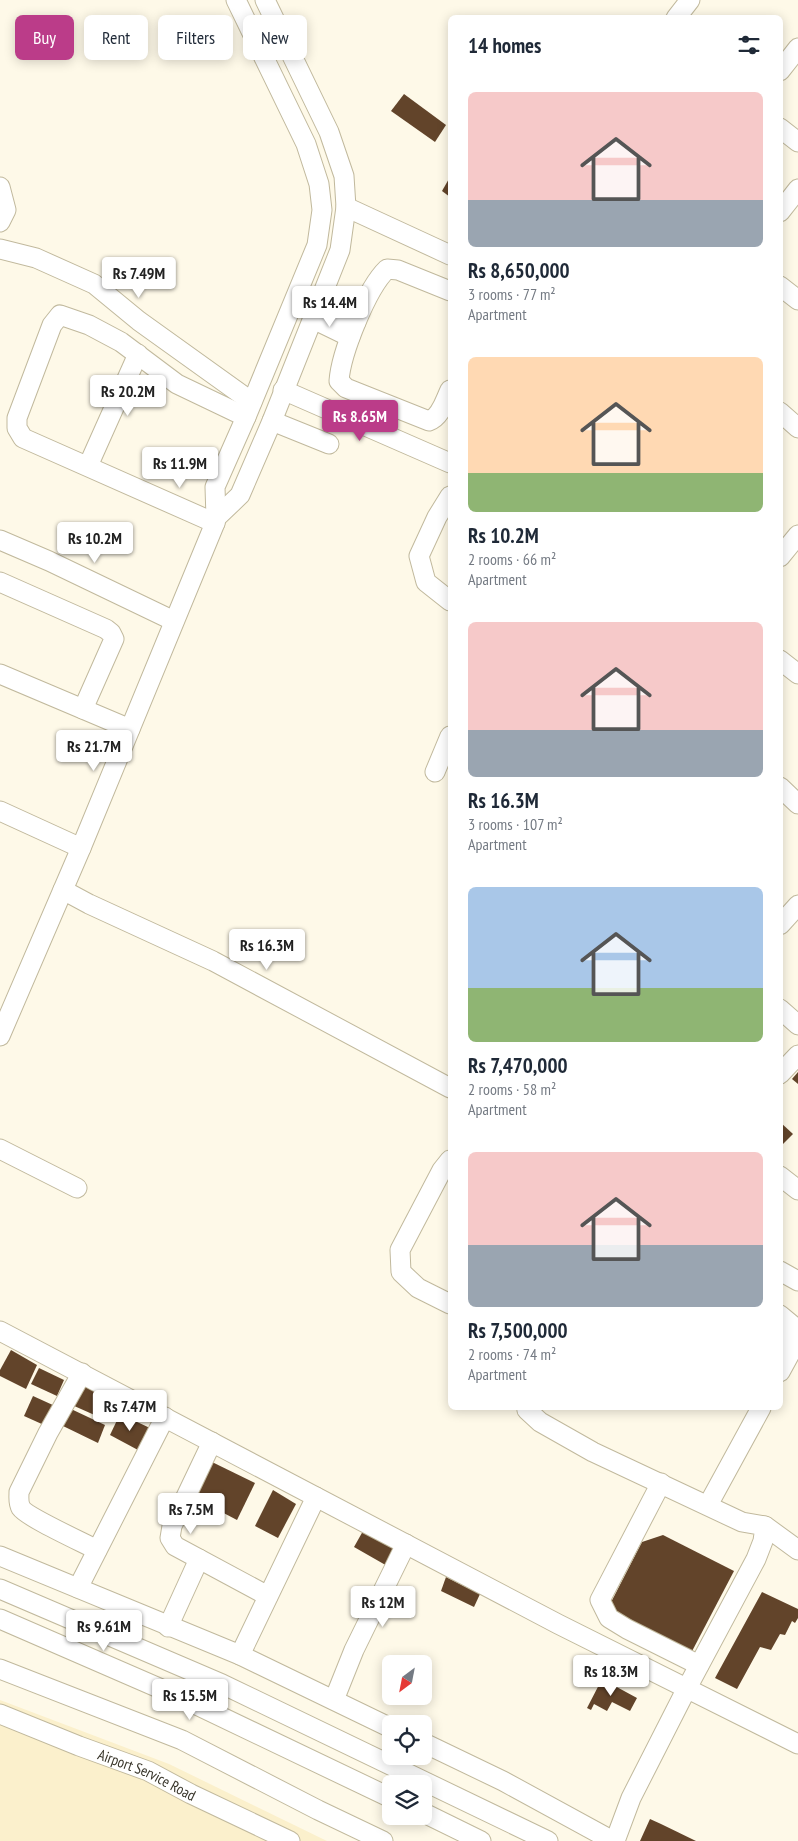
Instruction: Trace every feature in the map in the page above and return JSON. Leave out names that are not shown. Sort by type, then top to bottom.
[{"type":"street","points":[[216,520],[215,487],[317,245],[322,210],[319,184],[306,144],[236,0]]},
{"type":"street","points":[[0,1036],[6,1007],[63,890],[216,520],[240,495],[272,421],[340,250],[346,207],[344,176],[329,132],[265,0]]},
{"type":"street","points":[[678,15],[690,0]]},
{"type":"street","points":[[783,67],[798,48]]},
{"type":"street","points":[[783,130],[798,142]]},
{"type":"street","points":[[0,187],[6,210],[0,222]]},
{"type":"street","points":[[783,208],[798,189]]},
{"type":"street","points":[[346,207],[448,254]]},
{"type":"street","points":[[0,249],[36,258],[94,284],[249,410]]},
{"type":"street","points":[[448,290],[398,270],[387,269],[380,276],[353,330],[340,371],[339,381],[346,388],[429,421],[434,419],[439,413],[448,394]]},
{"type":"street","points":[[783,288],[798,300]]},
{"type":"street","points":[[316,311],[353,330]]},
{"type":"street","points":[[216,520],[23,438],[17,428],[17,418],[52,325],[60,315],[82,323],[121,342],[177,384],[249,410]]},
{"type":"street","points":[[88,466],[138,354]]},
{"type":"street","points":[[283,390],[448,462]]},
{"type":"street","points":[[783,416],[798,428]]},
{"type":"street","points":[[272,421],[329,444]]},
{"type":"street","points":[[448,499],[419,556],[426,582],[448,599]]},
{"type":"street","points":[[783,554],[797,539]]},
{"type":"street","points":[[0,540],[49,561],[174,621]]},
{"type":"street","points":[[0,582],[111,632],[114,639],[83,709]]},
{"type":"street","points":[[783,662],[798,674]]},
{"type":"street","points":[[0,674],[130,729]]},
{"type":"street","points":[[435,772],[448,743]]},
{"type":"street","points":[[783,790],[798,804]]},
{"type":"street","points":[[0,811],[81,848]]},
{"type":"street","points":[[63,890],[213,960],[448,1087]]},
{"type":"street","points":[[783,919],[798,905]]},
{"type":"street","points":[[783,1012],[798,1025]]},
{"type":"street","points":[[783,1071],[798,1055]]},
{"type":"street","points":[[0,1149],[78,1188]]},
{"type":"street","points":[[448,1162],[442,1170],[400,1250],[401,1272],[418,1288],[448,1303]]},
{"type":"street","points":[[783,1178],[798,1190]]},
{"type":"street","points":[[783,1273],[798,1281]]},
{"type":"street","points":[[783,1318],[792,1325],[792,1350],[783,1366]]},
{"type":"street","points":[[0,1331],[558,1624],[798,1744]]},
{"type":"street","points":[[82,1373],[48,1433],[19,1492],[18,1502],[22,1509],[32,1516],[97,1550]]},
{"type":"street","points":[[527,1410],[540,1422],[593,1452],[742,1522],[765,1526],[798,1550]]},
{"type":"street","points":[[708,1505],[760,1410]]},
{"type":"street","points":[[78,1588],[165,1417]]},
{"type":"street","points":[[212,1442],[172,1526],[170,1538],[175,1546],[268,1596]]},
{"type":"street","points":[[661,1483],[600,1600],[608,1618],[699,1665]]},
{"type":"street","points":[[240,1655],[316,1497]]},
{"type":"street","points":[[432,1747],[503,1780],[614,1841],[631,1798],[756,1559],[763,1541],[765,1526]]},
{"type":"street","points":[[334,1700],[354,1650],[406,1544]]},
{"type":"street","points":[[0,1556],[240,1655],[382,1724]]},
{"type":"street","points":[[168,1626],[199,1559]]},
{"type":"street","points":[[0,1589],[222,1684],[548,1841]]},
{"type":"street","points":[[0,1619],[182,1698],[382,1794]]},
{"type":"street","points":[[0,1669],[182,1740],[318,1810],[384,1841]]},
{"type":"street","name":"Airport Service Road","points":[[0,1714],[148,1771],[191,1794],[290,1841]]},
{"type":"street","points":[[432,1818],[481,1841]]},
{"type":"shaded area","points":[[0,1700],[169,1764],[327,1841],[0,1841]]},
{"type":"building","points":[[404,94],[446,125],[435,142],[391,111]]},
{"type":"building","points":[[448,180],[448,196],[442,191]]},
{"type":"building","points":[[798,1072],[798,1084],[792,1079]]},
{"type":"building","points":[[783,1125],[793,1134],[783,1144]]},
{"type":"building","points":[[11,1350],[37,1365],[26,1389],[0,1376],[0,1370]]},
{"type":"building","points":[[39,1368],[64,1380],[57,1396],[31,1384]]},
{"type":"building","points":[[84,1385],[119,1401],[108,1421],[72,1405]]},
{"type":"building","points":[[33,1396],[55,1406],[44,1425],[24,1416]]},
{"type":"building","points":[[71,1409],[105,1425],[98,1443],[63,1426]]},
{"type":"building","points":[[120,1414],[150,1428],[138,1450],[110,1435]]},
{"type":"building","points":[[212,1462],[255,1483],[237,1520],[193,1497]]},
{"type":"building","points":[[273,1490],[296,1504],[278,1538],[255,1526]]},
{"type":"building","points":[[363,1531],[399,1549],[389,1567],[354,1547]]},
{"type":"building","points":[[663,1535],[734,1571],[689,1657],[606,1612],[642,1542]]},
{"type":"building","points":[[446,1577],[480,1594],[474,1607],[441,1591]]},
{"type":"building","points":[[762,1592],[798,1609],[798,1618],[795,1623],[792,1621],[785,1635],[780,1634],[771,1650],[760,1647],[737,1689],[715,1678]]},
{"type":"building","points":[[602,1679],[637,1698],[630,1711],[612,1702],[607,1711],[594,1704],[591,1710],[587,1708]]},
{"type":"building","points":[[650,1819],[661,1824],[696,1841],[640,1841]]}]
